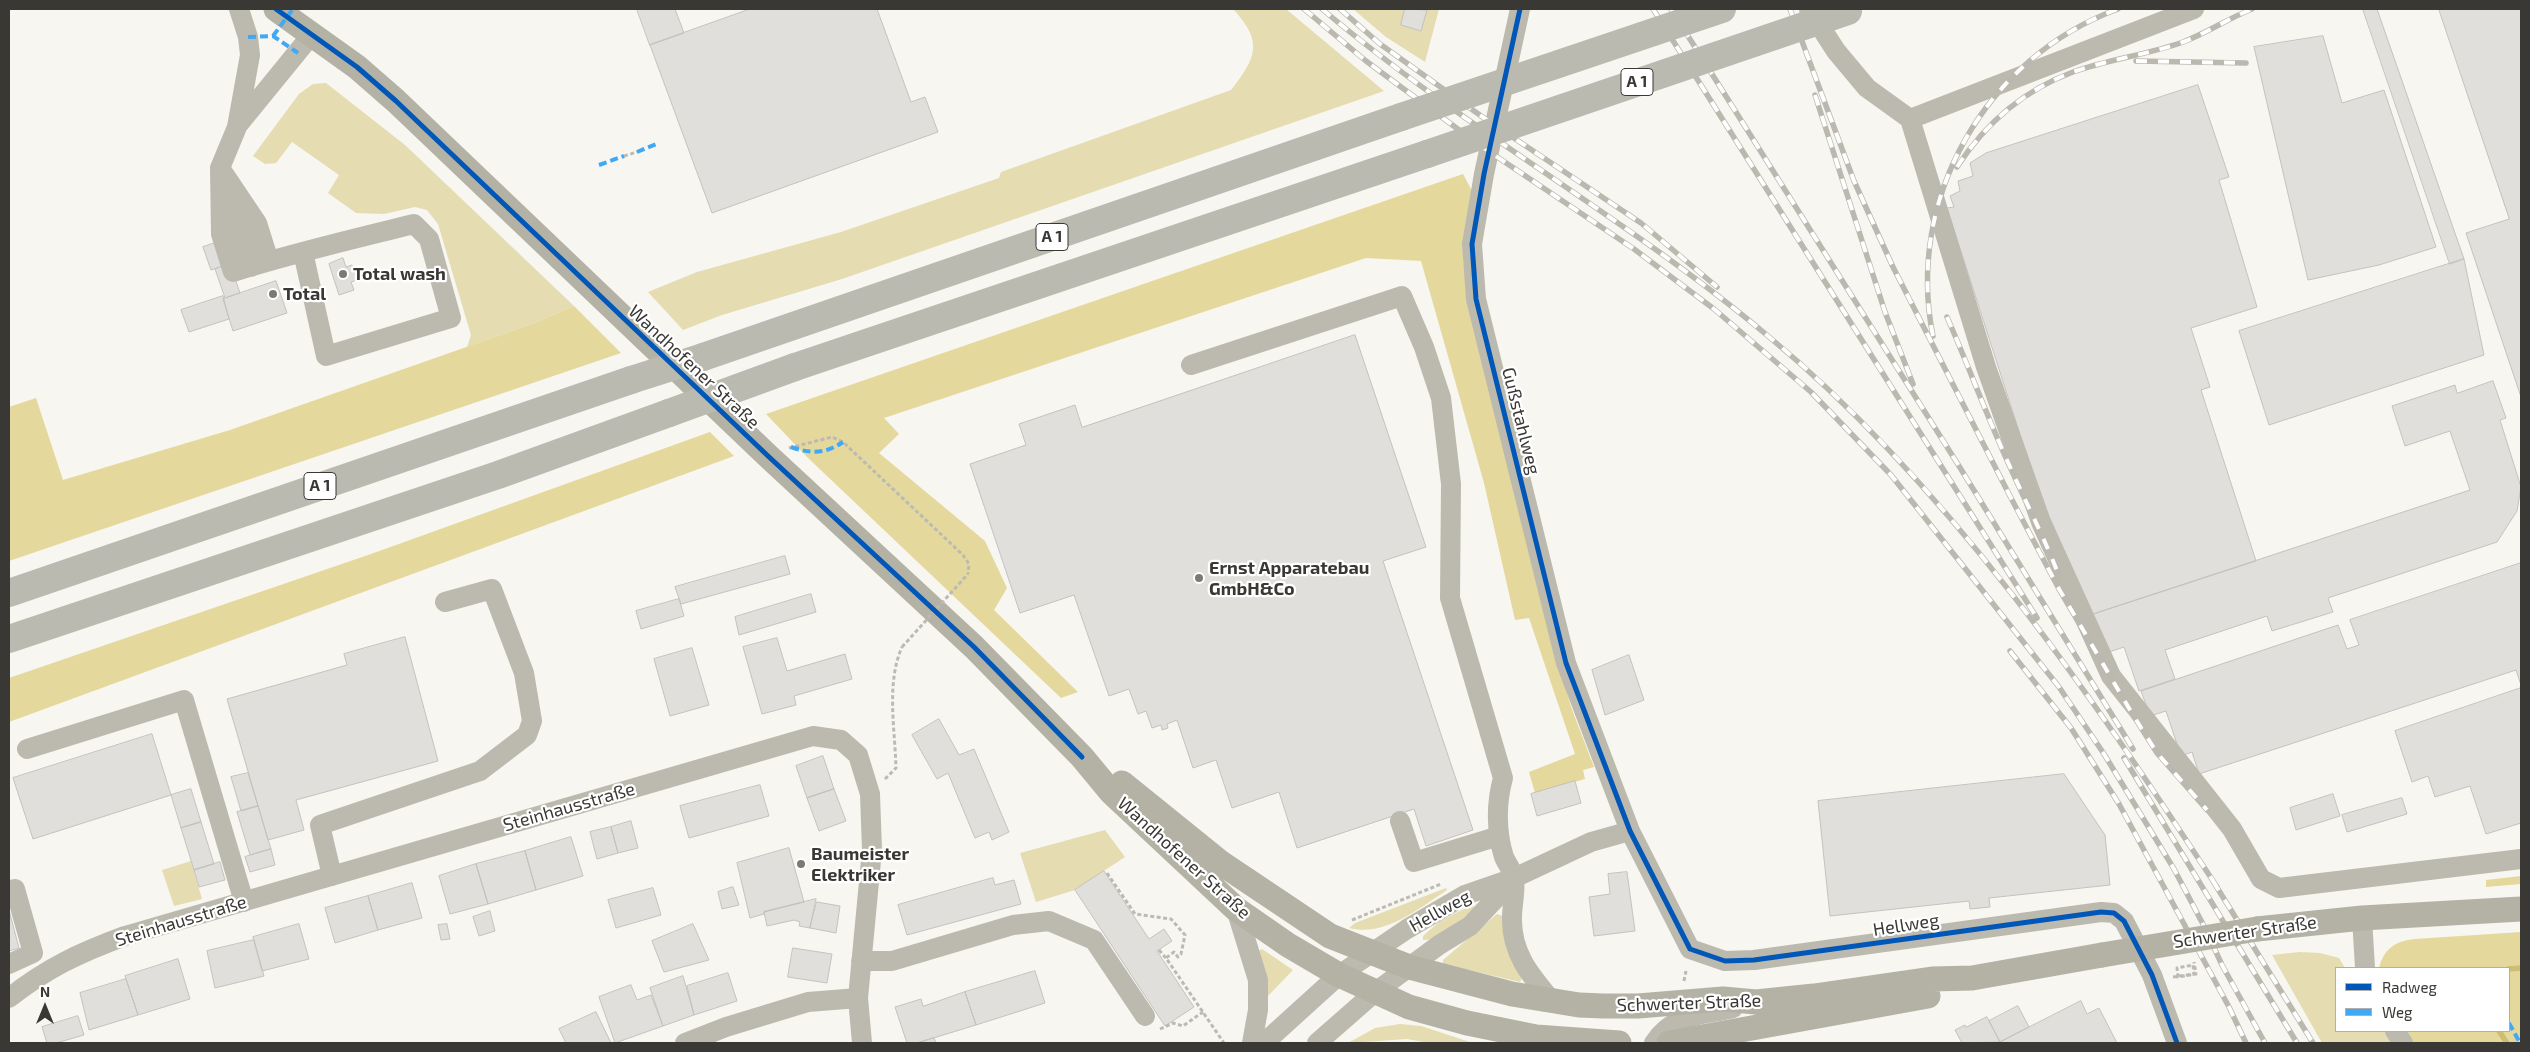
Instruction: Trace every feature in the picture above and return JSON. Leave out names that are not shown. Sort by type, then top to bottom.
[{"type":"highway","name":"A 1","points":[[9,592],[1722,9]]},
{"type":"highway","name":"A 1","points":[[9,639],[498,475],[795,367],[1851,10]]},
{"type":"highway","points":[[9,647],[124,602]]},
{"type":"main road","name":"Wandhofener Straße","points":[[276,9],[313,33],[358,67],[396,101],[768,456],[974,647],[1082,757],[1111,792],[1146,827],[1236,909],[1288,945],[1374,993]]},
{"type":"main road","name":"Wandhofener Straße","points":[[1082,757],[1123,784],[1221,864],[1290,911],[1330,936],[1371,953]]},
{"type":"main road","name":"Schwerter Straße","points":[[1371,953],[1408,967],[1495,990],[1552,1001],[1587,1005],[1638,1006],[1723,999],[1756,1002],[1824,995],[1932,979],[1972,978],[2257,929],[2362,918],[2521,909]]},
{"type":"main road","name":"Schwerter Straße","points":[[1666,1041],[1933,995],[1972,978]]},
{"type":"main road","points":[[1374,993],[1409,1007],[1467,1023],[1536,1037],[1577,1042],[1619,1043]]},
{"type":"street","points":[[239,9],[248,38],[250,55],[237,127],[220,168],[221,234],[233,272],[303,252],[414,224],[429,240],[451,318],[326,356],[303,252]]},
{"type":"street","name":"Gußstahlweg","points":[[1520,9],[1484,174],[1472,244],[1476,299],[1566,663],[1630,831]]},
{"type":"street","points":[[1808,9],[1836,51],[1867,88],[1910,119],[1986,367],[2041,522],[2111,676],[2232,829],[2261,879],[2279,888],[2521,859]]},
{"type":"street","points":[[1910,119],[2194,9]]},
{"type":"street","points":[[237,127],[313,33]]},
{"type":"street","points":[[220,168],[257,222],[260,264]]},
{"type":"street","points":[[1191,365],[1402,296],[1424,347],[1441,398],[1451,484],[1450,598],[1503,778],[1498,796],[1499,836],[1504,858],[1514,878],[1513,941],[1523,964],[1552,1001]]},
{"type":"street","points":[[332,876],[320,825],[480,771],[527,735],[532,721],[524,673],[492,589],[445,602]]},
{"type":"street","points":[[27,749],[184,700],[244,902]]},
{"type":"street","name":"Steinhausstraße","points":[[9,998],[35,978],[75,954],[125,936],[813,736],[841,740],[858,755],[870,794],[872,850],[858,998],[862,1043]]},
{"type":"street","points":[[1400,821],[1414,862],[1499,836]]},
{"type":"street","name":"Hellweg","points":[[1371,953],[1465,895],[1514,878],[1591,842],[1630,831],[1690,949],[1725,961],[1764,959],[2101,912],[2114,913],[2124,921],[2152,974],[2177,1043]]},
{"type":"street","name":"Hellweg","points":[[1408,967],[1470,926],[1514,878]]},
{"type":"street","points":[[9,890],[15,888],[33,953],[9,964]]},
{"type":"street","points":[[1236,909],[1258,980],[1258,1010],[1252,1043]]},
{"type":"street","points":[[2362,918],[2365,967]]},
{"type":"street","points":[[861,961],[892,961],[1013,925],[1049,921],[1094,940],[1152,1022]]},
{"type":"street","points":[[1264,1043],[1339,975],[1371,953]]},
{"type":"street","points":[[1317,1043],[1374,993],[1408,967]]},
{"type":"street","points":[[686,1043],[726,1027],[808,1002],[858,998]]},
{"type":"street","points":[[1638,1006],[1666,1041],[1674,1022],[1756,1002]]},
{"type":"street","points":[[2396,1032],[2403,1043]]},
{"type":"path","points":[[624,156],[637,152]]},
{"type":"path","points":[[768,456],[802,444],[832,437],[844,442],[963,555],[969,564],[968,574],[902,647],[895,663],[893,678],[896,768],[870,794]]},
{"type":"path","points":[[1107,873],[1135,914],[1171,920],[1185,935],[1181,954],[1178,957],[1174,952],[1166,958]]},
{"type":"path","points":[[1346,921],[1444,883]]},
{"type":"path","points":[[1159,950],[1224,1043]]},
{"type":"path","points":[[2180,976],[2194,974],[2193,965],[2177,968],[2178,977],[2196,974],[2194,962]]},
{"type":"path","points":[[1152,1022],[1161,1030],[1173,1023],[1183,1026],[1202,1012]]},
{"type":"shaded area","points":[[1233,9],[1286,9],[1384,91],[842,279],[722,315],[683,330],[648,292],[697,272],[841,232],[999,178],[1001,172],[1231,90],[1240,79],[1251,59],[1253,50],[1253,41],[1249,31]]},
{"type":"shaded area","points":[[1353,9],[1439,9],[1425,62],[1386,37]]},
{"type":"shaded area","points":[[326,83],[405,145],[574,306],[532,324],[467,347],[471,335],[438,224],[427,210],[415,207],[384,214],[356,213],[328,193],[339,175],[292,142],[276,163],[265,164],[253,156],[299,94],[313,84]]},
{"type":"shaded area","points":[[1463,174],[1472,191],[1463,259],[1470,312],[1549,631],[1571,707],[1594,767],[1583,770],[1585,779],[1535,793],[1529,772],[1575,754],[1529,618],[1515,620],[1484,483],[1421,261],[1366,258],[884,418],[899,434],[879,453],[985,541],[1007,588],[994,610],[1078,692],[1061,698],[807,457],[766,414]]},
{"type":"shaded area","points":[[574,306],[621,353],[9,561],[9,407],[36,398],[63,480],[230,430],[532,324]]},
{"type":"shaded area","points":[[710,432],[734,456],[9,722],[9,678],[371,554]]},
{"type":"shaded area","points":[[1105,830],[1125,857],[1075,890],[1036,902],[1020,853]]},
{"type":"shaded area","points":[[191,861],[202,899],[174,906],[162,870]]},
{"type":"shaded area","points":[[2521,876],[2521,884],[2486,887],[2486,880]]},
{"type":"shaded area","points":[[1446,888],[1447,890],[1401,920],[1375,929],[1349,928],[1355,923]]},
{"type":"shaded area","points":[[1471,905],[1474,906],[1474,909],[1451,929],[1437,937],[1423,940],[1423,936],[1439,922]]},
{"type":"shaded area","points":[[1497,914],[1503,916],[1508,952],[1522,978],[1520,982],[1443,964],[1443,960]]},
{"type":"shaded area","points":[[2521,932],[2521,1043],[2411,1043],[2405,1032],[2510,1032],[2510,967],[2379,967],[2381,961],[2391,947],[2415,939]]},
{"type":"shaded area","points":[[1262,949],[1293,970],[1266,998],[1257,952]]},
{"type":"shaded area","points":[[2300,952],[2320,953],[2339,958],[2344,967],[2335,967],[2335,1032],[2387,1032],[2394,1043],[2322,1043],[2272,955]]},
{"type":"shaded area","points":[[1400,1024],[1421,1026],[1473,1043],[1430,1043],[1407,1039],[1348,1043],[1375,1028]]},
{"type":"building","points":[[637,9],[675,9],[684,33],[650,45]]},
{"type":"building","points":[[750,9],[877,9],[911,102],[925,97],[938,132],[712,213],[650,45]]},
{"type":"building","points":[[1405,9],[1427,10],[1421,31],[1401,25]]},
{"type":"building","points":[[2363,9],[2377,9],[2464,259],[2450,264]]},
{"type":"building","points":[[2439,9],[2521,9],[2521,397],[2466,233],[2509,219]]},
{"type":"building","points":[[2323,36],[2342,103],[2384,90],[2436,247],[2379,265],[2308,280],[2254,47]]},
{"type":"building","points":[[2198,85],[2229,177],[2219,180],[2257,307],[2191,328],[2210,387],[2201,390],[2256,561],[2090,615],[2048,521],[1947,208],[1954,207],[1950,196],[1960,191],[1958,181],[1973,176],[1970,163],[1986,153]]},
{"type":"building","points":[[266,226],[274,249],[211,270],[203,247]]},
{"type":"building","name":"Total wash","points":[[343,258],[346,267],[352,265],[357,280],[351,282],[354,290],[339,295],[329,264]]},
{"type":"building","points":[[2464,259],[2484,355],[2269,425],[2239,331]]},
{"type":"building","points":[[230,264],[240,293],[225,298],[215,269]]},
{"type":"building","points":[[276,281],[287,313],[233,331],[223,299]]},
{"type":"building","points":[[223,296],[229,319],[189,332],[181,310]]},
{"type":"building","name":"Ernst Apparatebau GmbH&Co","points":[[1355,335],[1426,547],[1383,561],[1473,830],[1426,846],[1414,809],[1297,848],[1279,792],[1232,808],[1216,760],[1193,768],[1177,720],[1167,724],[1168,728],[1162,730],[1161,725],[1152,728],[1146,711],[1138,714],[1129,689],[1109,696],[1074,595],[1020,613],[970,464],[1026,445],[1019,424],[1075,405],[1082,427]]},
{"type":"building","points":[[2493,381],[2506,418],[2500,420],[2521,487],[2517,511],[2497,542],[2328,598],[2333,612],[2272,631],[2267,616],[2165,650],[2175,679],[2139,691],[2124,647],[2103,654],[2090,615],[2470,490],[2450,431],[2405,446],[2392,406],[2455,385],[2457,393]]},
{"type":"building","points":[[785,556],[790,574],[681,604],[675,587]]},
{"type":"building","points":[[2521,563],[2521,685],[2516,670],[2199,774],[2192,752],[2181,756],[2166,711],[2150,716],[2141,691],[2338,625],[2347,649],[2359,645],[2350,620]]},
{"type":"building","points":[[811,594],[816,612],[739,635],[735,617]]},
{"type":"building","points":[[679,599],[684,616],[641,629],[636,611]]},
{"type":"building","points":[[405,637],[438,761],[296,800],[304,830],[268,840],[227,699],[347,665],[344,654]]},
{"type":"building","points":[[777,638],[787,671],[845,654],[852,679],[794,696],[796,705],[762,714],[743,647]]},
{"type":"building","points":[[692,648],[709,705],[670,716],[654,659]]},
{"type":"building","points":[[1629,655],[1644,700],[1605,715],[1592,670]]},
{"type":"building","points":[[2521,688],[2521,823],[2486,834],[2470,786],[2435,797],[2428,776],[2412,782],[2395,731]]},
{"type":"building","points":[[939,719],[959,755],[974,749],[1009,832],[992,840],[989,832],[975,838],[948,773],[937,779],[912,735]]},
{"type":"building","points":[[152,734],[171,795],[33,839],[13,778]]},
{"type":"building","points":[[823,756],[834,789],[807,798],[796,766]]},
{"type":"building","points":[[248,773],[258,806],[241,811],[231,777]]},
{"type":"building","points":[[2064,774],[2105,835],[2110,885],[1989,898],[1990,907],[1970,909],[1969,901],[1830,916],[1818,801]]},
{"type":"building","points":[[1575,781],[1581,803],[1537,816],[1531,794]]},
{"type":"building","points":[[760,785],[769,816],[689,838],[680,806]]},
{"type":"building","points":[[191,789],[201,822],[181,828],[171,795]]},
{"type":"building","points":[[834,789],[846,821],[819,831],[807,798]]},
{"type":"building","points":[[2333,794],[2340,816],[2296,830],[2290,808]]},
{"type":"building","points":[[2402,798],[2407,814],[2347,832],[2342,815]]},
{"type":"building","points":[[258,806],[271,849],[250,855],[237,812]]},
{"type":"building","points":[[631,821],[638,848],[618,853],[611,827]]},
{"type":"building","points":[[201,822],[214,864],[194,870],[181,828]]},
{"type":"building","points":[[611,827],[618,853],[597,859],[590,832]]},
{"type":"building","points":[[571,837],[583,876],[536,890],[525,851]]},
{"type":"building","points":[[789,848],[804,902],[764,912],[764,914],[750,918],[737,863]]},
{"type":"building","points":[[271,849],[275,865],[250,872],[245,857]]},
{"type":"building","points":[[525,851],[536,890],[488,904],[476,864]]},
{"type":"building","points":[[220,862],[225,880],[199,887],[194,870]]},
{"type":"building","points":[[476,864],[488,904],[450,914],[439,876]]},
{"type":"building","points":[[1104,871],[1149,939],[1164,929],[1172,941],[1157,951],[1194,1007],[1165,1026],[1075,890]]},
{"type":"building","points":[[1627,872],[1635,931],[1594,936],[1589,897],[1610,894],[1608,874]]},
{"type":"building","points":[[993,878],[995,885],[1014,880],[1021,904],[907,935],[898,905]]},
{"type":"building","points":[[412,883],[422,918],[378,930],[368,896]]},
{"type":"building","points":[[733,887],[739,905],[722,909],[718,892]]},
{"type":"building","points":[[653,888],[661,915],[616,928],[608,900]]},
{"type":"building","points":[[368,896],[378,930],[335,943],[325,908]]},
{"type":"building","points":[[816,899],[810,928],[799,926],[800,922],[794,920],[767,926],[764,912]]},
{"type":"building","points":[[817,902],[840,906],[836,933],[810,928]]},
{"type":"building","points":[[9,910],[19,948],[9,951]]},
{"type":"building","points":[[490,911],[495,931],[479,936],[473,917]]},
{"type":"building","points":[[299,924],[309,959],[262,971],[253,937]]},
{"type":"building","points":[[447,924],[450,939],[441,940],[438,925]]},
{"type":"building","points":[[693,924],[709,960],[664,972],[652,941]]},
{"type":"building","points":[[254,940],[264,976],[215,988],[207,951]]},
{"type":"building","points":[[793,948],[832,954],[827,983],[788,977]]},
{"type":"building","points":[[178,959],[190,999],[138,1015],[125,976]]},
{"type":"building","points":[[1035,971],[1045,1003],[976,1025],[965,992]]},
{"type":"building","points":[[728,973],[737,1001],[694,1015],[687,986]]},
{"type":"building","points":[[683,976],[694,1015],[663,1026],[650,988]]},
{"type":"building","points":[[126,979],[138,1015],[89,1030],[80,993]]},
{"type":"building","points":[[631,985],[637,1000],[651,995],[663,1026],[615,1043],[599,997]]},
{"type":"building","points":[[965,992],[976,1025],[917,1043],[907,1043],[895,1007],[921,999],[923,1006]]},
{"type":"building","points":[[2081,1001],[2087,1014],[2099,1008],[2117,1043],[1998,1043]]},
{"type":"building","points":[[2018,1006],[2029,1027],[2000,1042],[1989,1021]]},
{"type":"building","points":[[596,1012],[611,1043],[566,1043],[559,1029]]},
{"type":"building","points":[[78,1016],[84,1035],[56,1043],[47,1043],[42,1027]]},
{"type":"building","points":[[1987,1017],[2000,1042],[1962,1043],[1955,1030]]},
{"type":"building","points":[[934,1038],[936,1043],[917,1043]]},
{"type":"waterway","points":[[2510,969],[2521,968]]},
{"type":"waterway","points":[[2500,1032],[2507,1043]]},
{"type":"railway","points":[[1304,9],[1366,61],[1478,144],[1634,249],[1714,309],[1811,392],[1891,475],[2059,687],[2104,754],[2174,869],[2222,965],[2265,1043]]},
{"type":"railway","points":[[1322,9],[1431,94],[1658,251],[1714,293],[1768,336],[1834,394],[1896,457],[1956,524],[2012,595],[2067,667],[2119,740],[2217,887]]},
{"type":"railway","points":[[1340,9],[1380,44],[1484,118],[1641,223],[1717,287]]},
{"type":"railway","points":[[1653,9],[2037,618]]},
{"type":"railway","points":[[1671,9],[1959,466],[2133,749]]},
{"type":"railway","points":[[1790,9],[1854,181],[1893,267],[2011,498],[2059,589],[2133,715],[2157,753],[2207,810]]},
{"type":"railway","points":[[1933,336],[1927,285],[1932,234],[1944,185],[1965,139],[1994,97],[2029,61],[2071,31],[2118,9]]},
{"type":"railway","points":[[1957,167],[1968,151],[1993,123],[2007,110],[2038,88],[2073,72],[2183,42],[2252,9]]},
{"type":"railway","points":[[2136,61],[2246,63]]},
{"type":"railway","points":[[1815,95],[1885,312],[1913,384]]},
{"type":"railway","points":[[1947,317],[2059,576]]},
{"type":"railway","points":[[2010,651],[2071,728],[2119,804],[2229,1007],[2246,1043]]},
{"type":"railway","points":[[2124,758],[2297,1043]]},
{"type":"railway","points":[[2213,881],[2313,1043]]},
{"type":"marked path","points":[[273,36],[293,9]]},
{"type":"marked path","points":[[248,37],[273,36],[298,53]]},
{"type":"marked path","points":[[637,152],[659,143]]},
{"type":"marked path","points":[[599,165],[624,156]]},
{"type":"marked path","points":[[791,447],[818,452],[830,449],[843,442]]},
{"type":"marked path","points":[[2510,1025],[2520,1043]]},
{"type":"cycle path","points":[[276,9],[357,67],[396,101],[768,456],[974,647],[1082,757]]},
{"type":"cycle path","points":[[1520,9],[1484,174],[1472,244],[1476,299],[1566,663],[1630,831],[1690,949],[1725,961],[1754,960],[2101,912],[2114,913],[2124,921],[2152,975],[2177,1043]]},
{"type":"place","name":"Total wash","points":[[343,274]]},
{"type":"place","name":"Total","points":[[273,294]]},
{"type":"place","name":"Ernst Apparatebau GmbH&Co","points":[[1199,578]]},
{"type":"place","name":"Baumeister Elektriker","points":[[801,864]]}]
